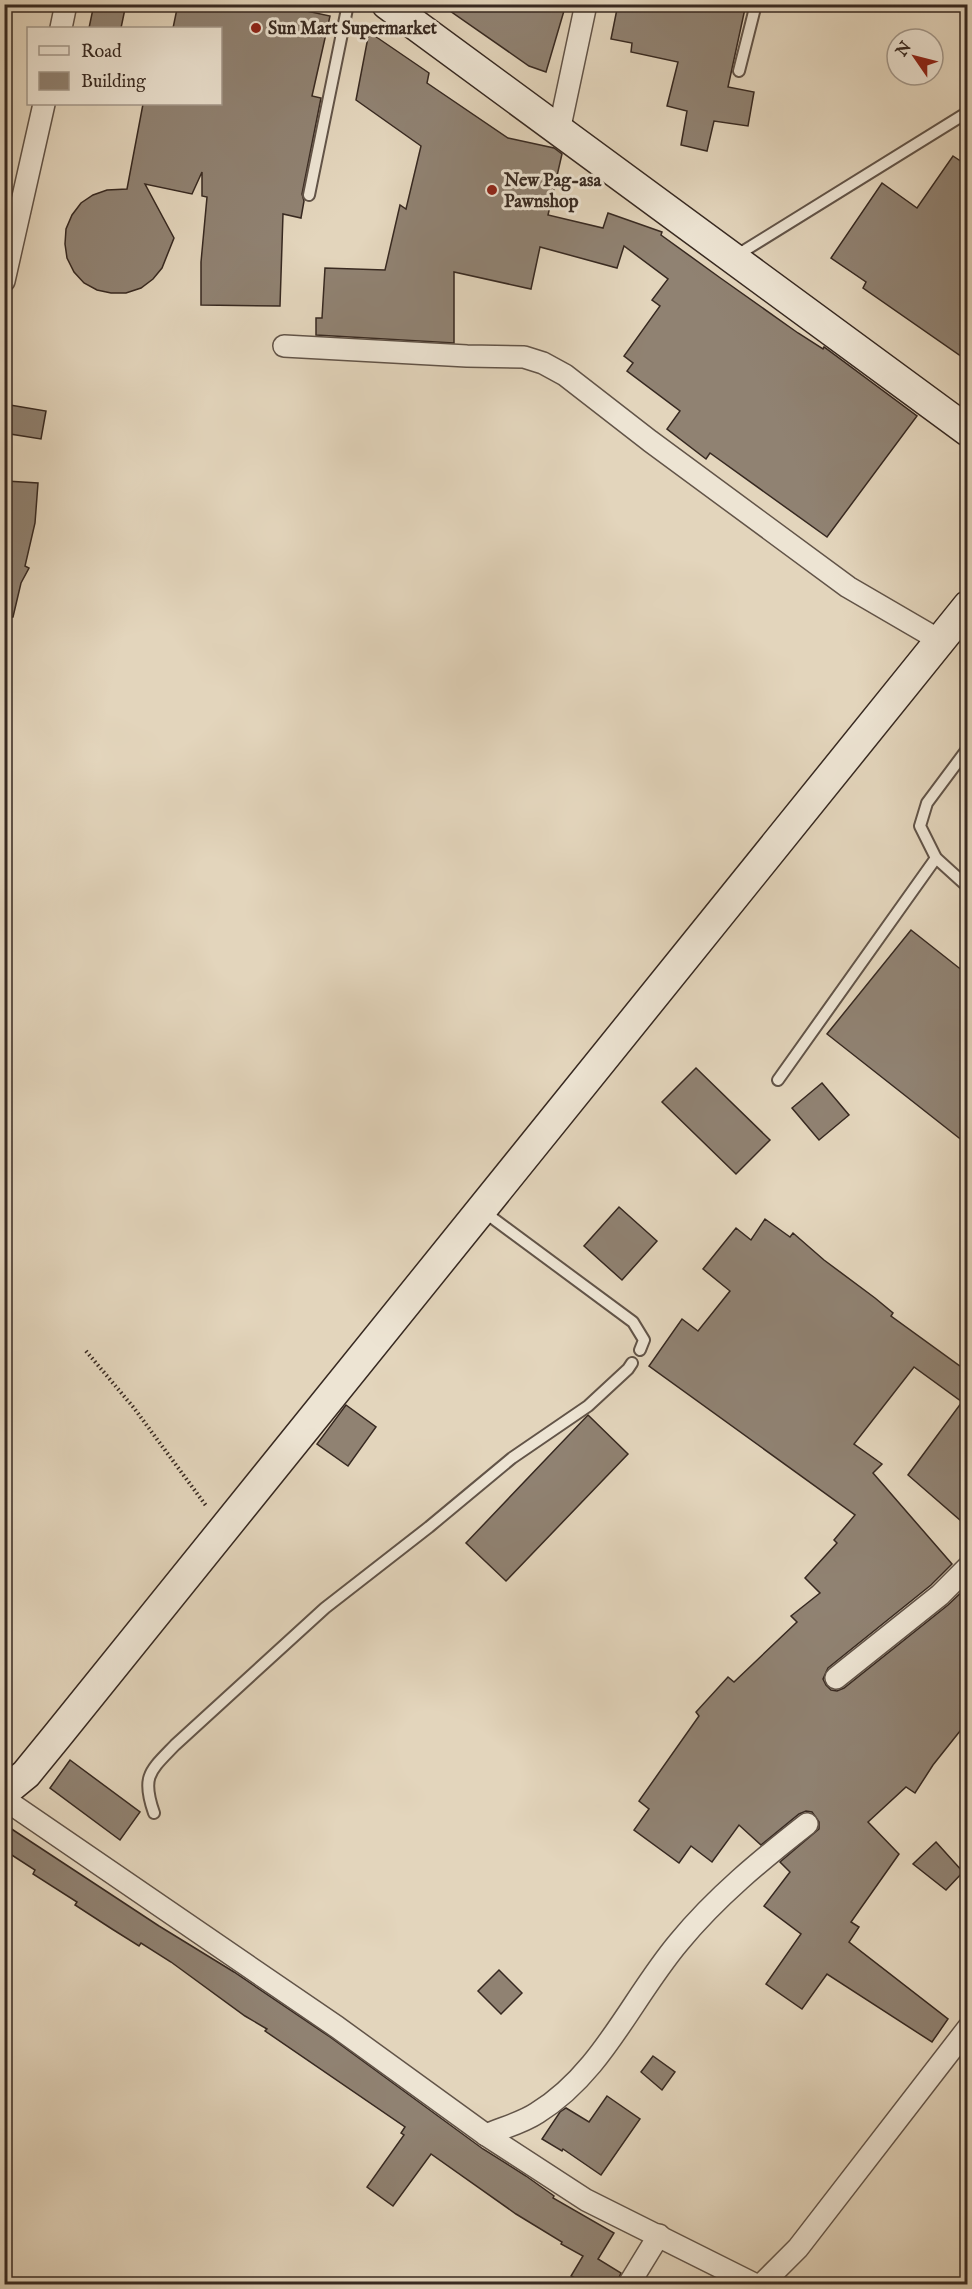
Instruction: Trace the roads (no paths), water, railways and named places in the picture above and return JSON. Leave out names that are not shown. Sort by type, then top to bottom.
[{"type":"street","points":[[61,27],[66,4]]},
{"type":"street","points":[[387,4],[968,431]]},
{"type":"street","points":[[559,131],[586,4]]},
{"type":"street","points":[[4,281],[44,105]]},
{"type":"street","points":[[284,346],[524,357],[543,363],[565,375],[650,441],[848,587],[939,640]]},
{"type":"street","points":[[4,1792],[26,1774],[968,606]]},
{"type":"street","points":[[836,1678],[940,1595],[968,1567]]},
{"type":"street","points":[[4,1799],[337,2027],[486,2135],[586,2200],[754,2284]]},
{"type":"street","points":[[486,2135],[535,2114],[579,2078],[602,2052],[678,1942],[737,1880],[807,1824]]},
{"type":"street","points":[[762,2284],[798,2248],[968,2028]]},
{"type":"street","points":[[629,2284],[659,2235]]},
{"type":"lane","points":[[309,195],[348,4]]},
{"type":"lane","points":[[740,71],[756,4]]},
{"type":"lane","points":[[731,259],[968,112]]},
{"type":"lane","points":[[968,748],[927,803],[920,825],[936,858],[968,887]]},
{"type":"lane","points":[[778,1080],[936,858]]},
{"type":"lane","points":[[480,1209],[633,1322],[640,1330],[644,1340],[640,1350]]},
{"type":"lane","points":[[154,1813],[147,1792],[149,1777],[157,1764],[175,1745],[325,1608],[429,1527],[512,1458],[588,1406],[632,1363]]},
{"type":"place","name":"Sun Mart Supermarket","points":[[256,28]]},
{"type":"place","name":"New Pag-asa Pawnshop","points":[[492,190]]}]
